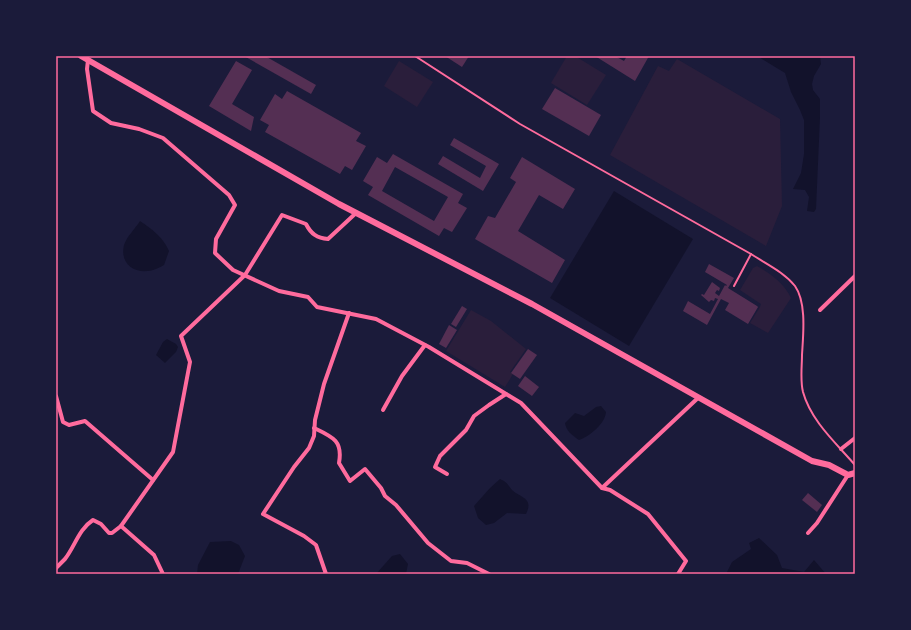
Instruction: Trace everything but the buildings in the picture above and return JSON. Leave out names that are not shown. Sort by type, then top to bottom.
[{"type":"main road","points":[[81,56],[356,213],[532,304],[812,461],[829,465],[848,475],[855,474]]},
{"type":"street","points":[[88,60],[87,69],[93,111],[110,123],[139,129],[163,138],[229,195],[235,205],[216,239],[215,253],[233,270],[279,291],[308,297],[318,306],[376,319],[425,345],[506,394],[520,404],[602,488],[610,490],[648,514],[686,561],[678,574]]},
{"type":"street","points":[[56,568],[65,558],[87,524],[93,520],[98,521],[109,533],[112,533],[121,526],[173,452],[190,362],[181,336],[245,275],[282,215],[306,224],[310,232],[319,238],[328,240],[356,213]]},
{"type":"street","points":[[820,310],[855,276]]},
{"type":"street","points":[[326,574],[316,545],[304,536],[263,514],[309,448],[314,436],[314,428],[324,384],[349,314]]},
{"type":"street","points":[[382,410],[402,376],[425,345]]},
{"type":"street","points":[[446,474],[435,467],[440,456],[466,430],[474,416],[506,394]]},
{"type":"street","points":[[56,396],[63,422],[69,425],[85,421],[153,480]]},
{"type":"street","points":[[602,488],[699,397]]},
{"type":"street","points":[[314,428],[326,434],[338,443],[341,452],[339,463],[350,481],[365,469],[378,484],[385,496],[396,506],[428,543],[451,561],[467,563],[489,574]]},
{"type":"street","points":[[841,449],[855,438]]},
{"type":"street","points":[[808,533],[817,523],[848,475]]},
{"type":"street","points":[[121,526],[154,555],[163,574]]},
{"type":"lane","points":[[414,56],[531,130],[751,254],[781,273],[795,287],[800,299],[803,319],[802,390],[811,412],[855,466]]},
{"type":"lane","points":[[734,286],[751,254]]},
{"type":"shaded area","points":[[567,56],[575,56],[606,75],[587,105],[551,83]]},
{"type":"shaded area","points":[[757,56],[820,56],[821,64],[814,76],[812,84],[813,90],[820,99],[816,209],[814,212],[807,211],[809,197],[805,190],[793,189],[801,173],[804,154],[804,120],[791,92],[785,73]]},
{"type":"shaded area","points":[[677,59],[780,119],[782,206],[766,246],[610,155],[658,66],[669,71]]},
{"type":"shaded area","points":[[399,61],[433,82],[417,107],[384,86]]},
{"type":"shaded area","points":[[614,191],[693,239],[629,346],[550,298]]},
{"type":"shaded area","points":[[140,221],[161,238],[169,251],[164,265],[157,269],[149,271],[137,270],[131,268],[124,259],[123,252],[125,242]]},
{"type":"shaded area","points":[[757,266],[777,279],[791,298],[768,333],[750,323],[761,304],[740,290],[753,268]]},
{"type":"shaded area","points":[[471,310],[491,321],[526,349],[510,372],[513,374],[505,387],[446,351]]},
{"type":"shaded area","points":[[167,339],[176,344],[178,347],[176,352],[165,363],[156,355],[163,342]]},
{"type":"shaded area","points":[[601,406],[606,412],[605,416],[600,425],[592,433],[579,440],[568,431],[565,423],[575,413],[584,416],[596,407]]},
{"type":"shaded area","points":[[500,479],[506,482],[512,490],[527,501],[528,509],[526,514],[507,513],[494,523],[486,525],[478,518],[474,506]]},
{"type":"shaded area","points":[[759,538],[777,555],[782,568],[804,572],[814,560],[826,574],[726,574],[732,562],[751,549],[749,543]]},
{"type":"shaded area","points":[[231,541],[239,545],[245,556],[238,574],[197,574],[198,565],[210,542]]},
{"type":"shaded area","points":[[400,554],[408,564],[406,574],[376,574],[392,556]]}]
